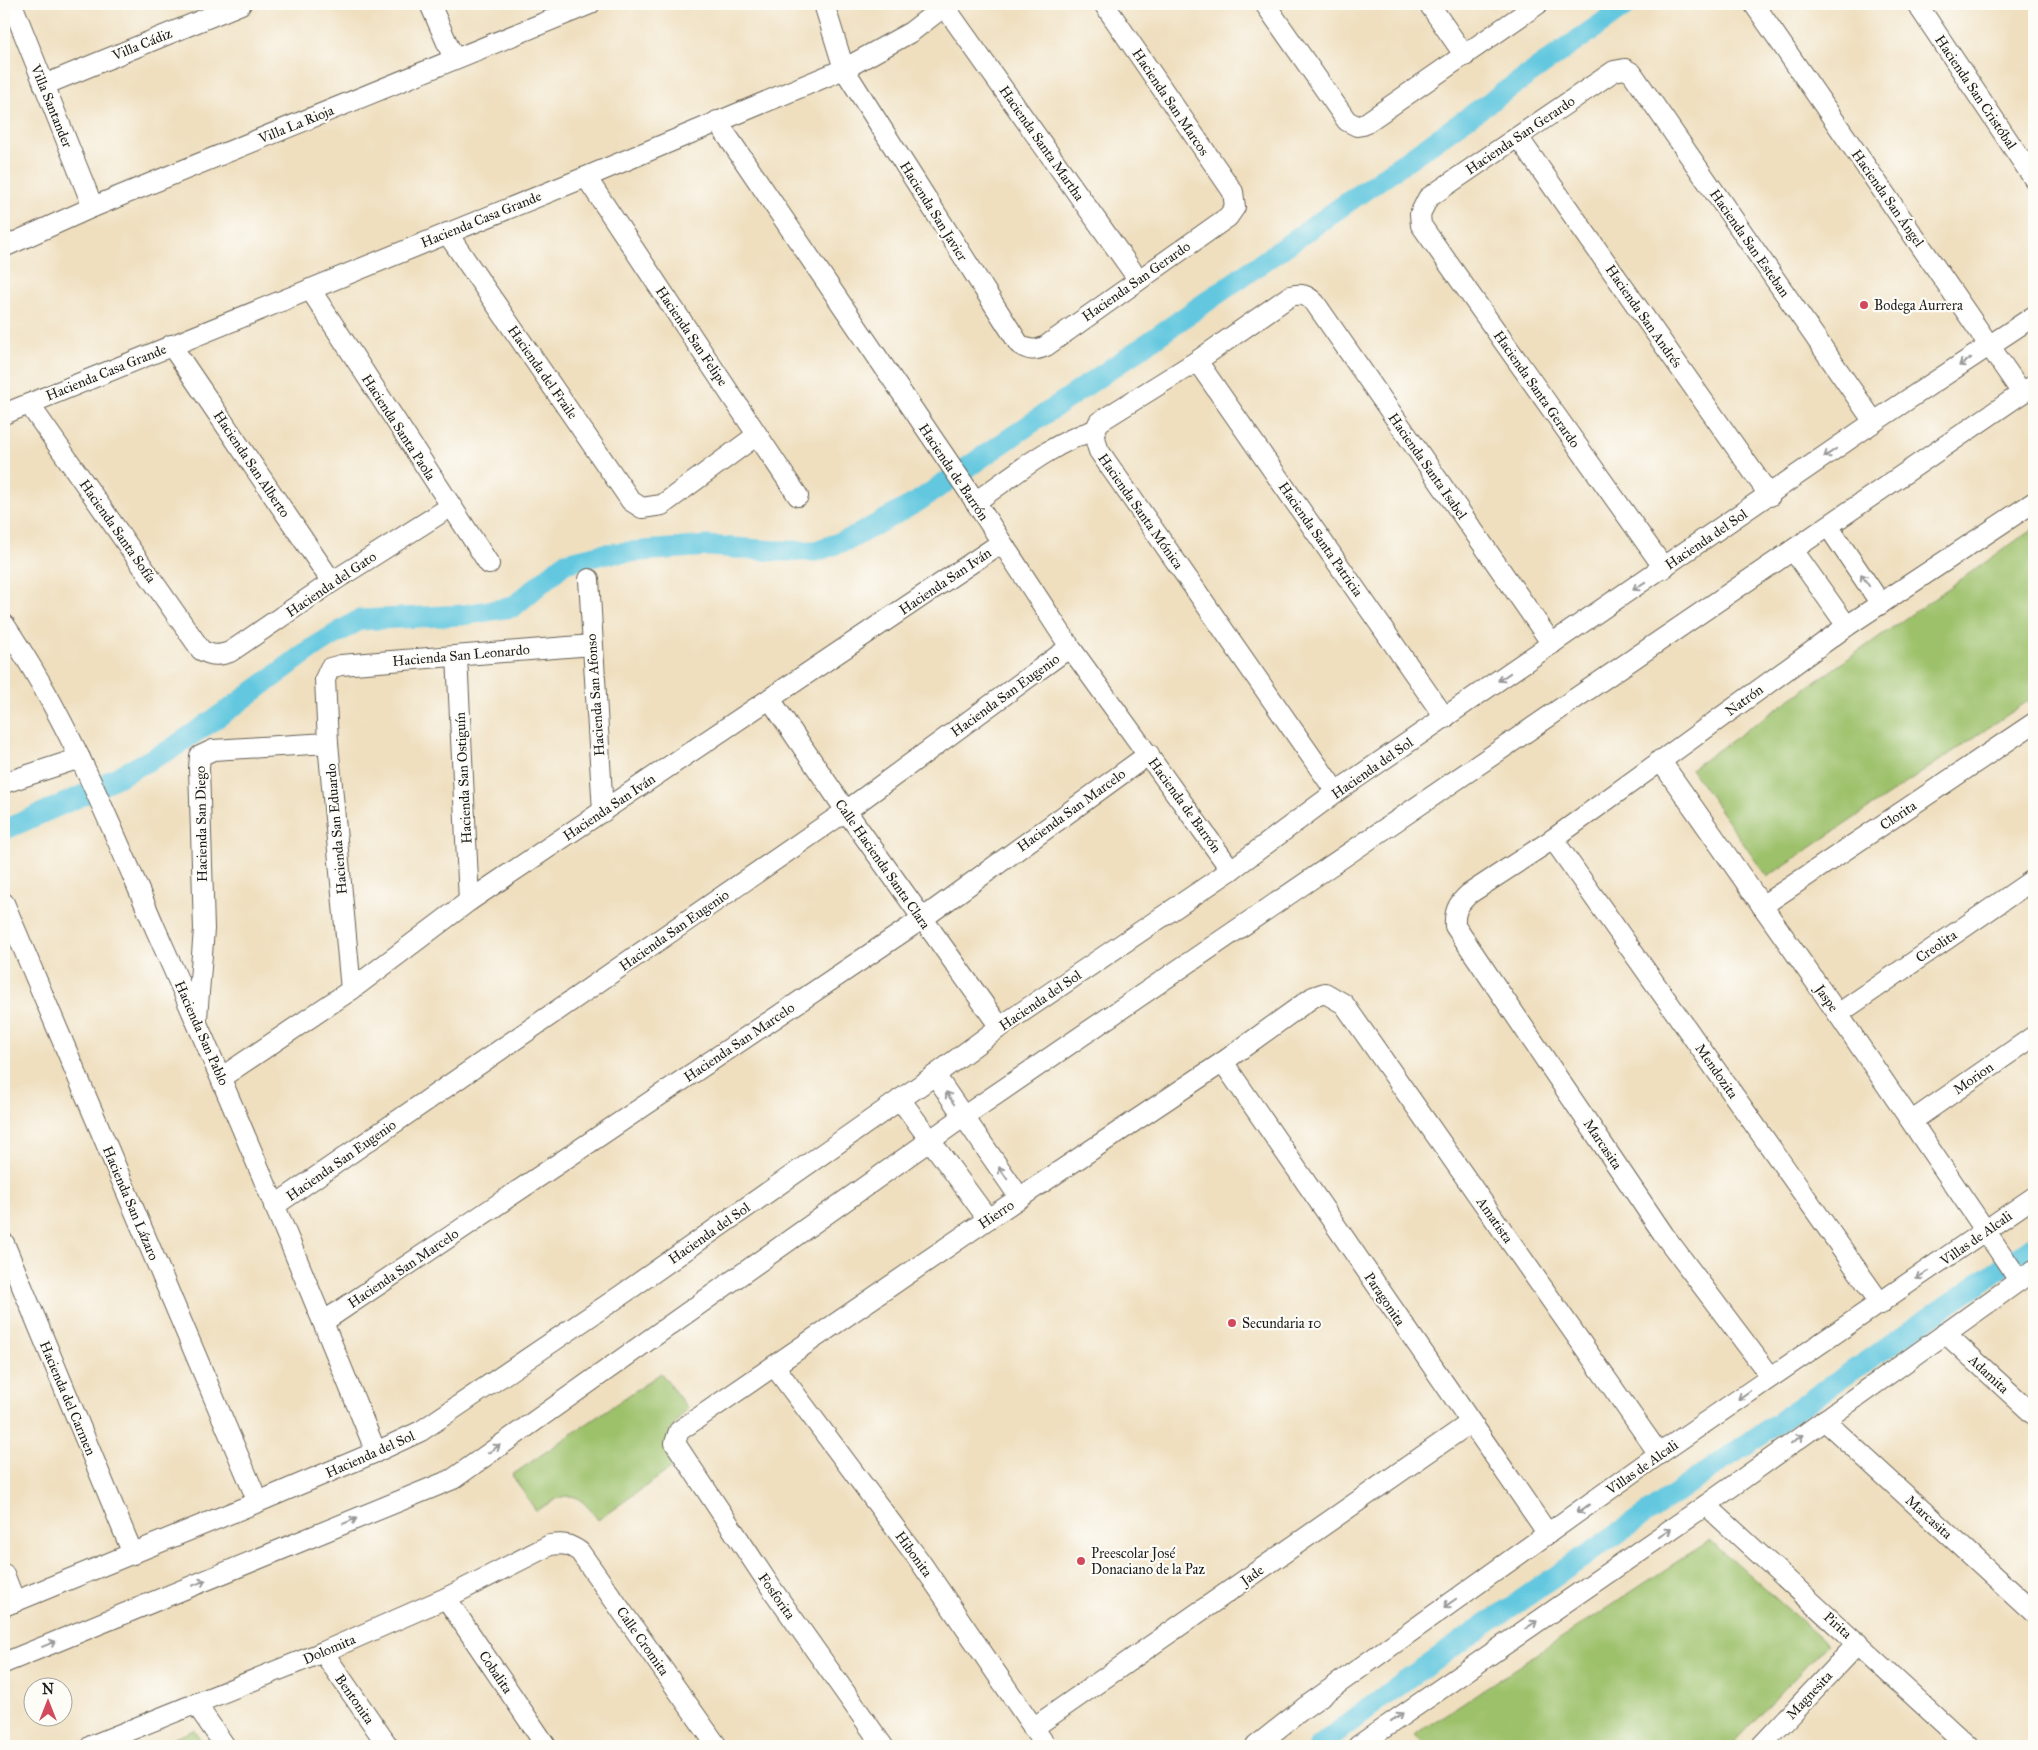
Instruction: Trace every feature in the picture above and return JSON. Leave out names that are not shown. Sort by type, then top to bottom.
[{"type":"street","name":"Villa Santander","points":[[12,4],[93,207]]},
{"type":"street","name":"Villa Cádiz","points":[[44,85],[241,4]]},
{"type":"street","points":[[430,4],[454,58]]},
{"type":"street","name":"Hacienda San Javier","points":[[824,4],[844,68],[1019,344],[1028,350]]},
{"type":"street","name":"Hacienda San Marcos","points":[[1104,4],[1233,192],[1236,201]]},
{"type":"street","points":[[1265,4],[1351,124],[1363,125],[1466,56],[1538,4]]},
{"type":"street","points":[[1429,4],[1466,56]]},
{"type":"street","name":"Hacienda San Ángel","points":[[1754,4],[1990,346],[2028,389]]},
{"type":"street","name":"Hacienda San Cristóbal","points":[[1917,4],[2034,180]]},
{"type":"street","name":"Villa La Rioja","points":[[4,247],[93,207],[582,5]]},
{"type":"street","name":"Hacienda Casa Grande","points":[[4,414],[586,177],[844,68],[911,32],[946,5]]},
{"type":"street","name":"Hacienda Santa Martha","points":[[946,5],[1138,279]]},
{"type":"street","name":"Hacienda San Gerardo","points":[[1422,206],[1428,198],[1614,71],[1622,68]]},
{"type":"street","name":"Hacienda San Esteban","points":[[1622,68],[1632,73],[1874,422]]},
{"type":"street","name":"Hacienda de Barrón","points":[[717,121],[971,496],[1070,647],[1231,870]]},
{"type":"street","name":"Hacienda San Andrés","points":[[1518,137],[1770,496]]},
{"type":"street","name":"Hacienda San Felipe","points":[[586,177],[798,496]]},
{"type":"street","name":"Hacienda San Gerardo","points":[[1028,350],[1037,350],[1046,346],[1228,217],[1235,207],[1236,201]]},
{"type":"street","name":"Hacienda Santa Gerardo","points":[[1422,206],[1420,214],[1421,225],[1664,568]]},
{"type":"street","name":"Hacienda del Fraile","points":[[447,232],[631,501],[642,508],[662,505],[758,434]]},
{"type":"street","name":"Hacienda Santa Paola","points":[[310,289],[450,507],[489,564]]},
{"type":"street","name":"Hacienda Santa Isabel","points":[[1197,361],[1290,296],[1298,294],[1307,296],[1315,303],[1552,644]]},
{"type":"street","name":"Hacienda del Sol","points":[[9,1604],[258,1502],[422,1431],[620,1296],[935,1075],[1000,1027],[1231,870],[1336,792],[1770,496],[1874,422],[2034,316]]},
{"type":"street","name":"Hacienda San Alberto","points":[[171,346],[332,582]]},
{"type":"street","points":[[971,496],[1074,436],[1095,430],[1099,422],[1197,361]]},
{"type":"street","name":"Hacienda Santa Patricia","points":[[1197,361],[1445,718]]},
{"type":"street","points":[[4,1663],[453,1479],[964,1117],[2028,389]]},
{"type":"street","name":"Hacienda Santa Sofía","points":[[28,404],[201,650],[210,655]]},
{"type":"street","name":"Hacienda Santa Mónica","points":[[1095,430],[1095,440],[1099,452],[1336,792]]},
{"type":"street","name":"Natrón","points":[[1458,904],[1469,894],[1553,839],[1847,626],[2034,502]]},
{"type":"street","name":"Hacienda del Gato","points":[[210,655],[220,656],[230,652],[332,582],[450,507]]},
{"type":"street","points":[[1828,526],[1881,604]]},
{"type":"street","name":"Hacienda San Iván","points":[[222,1077],[351,990],[469,901],[1001,543]]},
{"type":"street","points":[[1793,550],[1847,626]]},
{"type":"street","name":"Hacienda San Afonso","points":[[589,579],[603,812]]},
{"type":"street","name":"Hacienda San Pablo","points":[[4,624],[25,656],[82,762],[222,1077],[376,1452]]},
{"type":"street","name":"Hacienda San Leonardo","points":[[330,668],[341,665],[592,645]]},
{"type":"street","points":[[4,647],[25,656]]},
{"type":"street","name":"Hacienda San Eugenio","points":[[274,1206],[846,811],[1070,647]]},
{"type":"street","name":"Hacienda San Ostiguín","points":[[457,656],[469,901]]},
{"type":"street","name":"Hacienda San Eduardo","points":[[330,668],[324,679],[328,743],[351,990]]},
{"type":"street","name":"Calle Hacienda Santa Clara","points":[[770,699],[846,811],[1000,1027]]},
{"type":"street","name":"Clorita","points":[[1762,906],[2034,723]]},
{"type":"street","name":"Hacienda San Diego","points":[[196,1020],[204,929],[200,756],[213,750],[328,743]]},
{"type":"street","name":"Hacienda San Marcelo","points":[[323,1322],[922,919],[1148,754]]},
{"type":"street","name":"Jaspe","points":[[1660,760],[1912,1121],[1988,1235],[2023,1274]]},
{"type":"street","points":[[4,783],[82,762]]},
{"type":"street","name":"Mendozita","points":[[1553,839],[1881,1304]]},
{"type":"street","name":"Creolita","points":[[1838,1014],[2034,879]]},
{"type":"street","name":"Marcasita","points":[[1458,904],[1454,915],[1455,926],[1664,1234],[1771,1377]]},
{"type":"street","name":"Hacienda San Lázaro","points":[[6,912],[258,1502]]},
{"type":"street","name":"Hierro","points":[[675,1443],[679,1431],[775,1367],[988,1219],[1223,1062],[1313,997],[1325,993]]},
{"type":"street","name":"Amatista","points":[[1325,993],[1344,1004],[1659,1454]]},
{"type":"street","name":"Morion","points":[[1912,1121],[2034,1036]]},
{"type":"street","name":"Paragonita","points":[[1223,1062],[1548,1534]]},
{"type":"street","points":[[935,1075],[1020,1198]]},
{"type":"street","points":[[900,1099],[988,1219]]},
{"type":"street","name":"Villas de Alcali","points":[[1256,1746],[1304,1708],[1659,1454],[1771,1377],[1988,1235],[2034,1197]]},
{"type":"street","name":"Hacienda del Carmen","points":[[4,1243],[133,1554]]},
{"type":"street","points":[[1371,1742],[1706,1505],[2023,1274]]},
{"type":"street","name":"Adamita","points":[[1945,1332],[2034,1415]]},
{"type":"street","name":"Hibonita","points":[[775,1367],[919,1560],[1046,1746]]},
{"type":"street","name":"Marcasita","points":[[1824,1420],[2034,1613]]},
{"type":"street","name":"Jade","points":[[1034,1728],[1470,1423]]},
{"type":"street","name":"Fosforita","points":[[675,1443],[772,1589],[883,1746]]},
{"type":"street","name":"Pirita","points":[[1706,1505],[1858,1643],[1955,1742]]},
{"type":"street","name":"Dolomita","points":[[91,1746],[323,1652],[446,1598],[550,1545],[563,1543]]},
{"type":"street","name":"Calle Cromita","points":[[563,1543],[570,1544],[580,1552],[717,1746]]},
{"type":"street","points":[[4,1574],[9,1604]]},
{"type":"street","name":"Cobalita","points":[[446,1598],[546,1746]]},
{"type":"street","name":"Magnesita","points":[[1761,1746],[1858,1643]]},
{"type":"street","name":"Bentonita","points":[[323,1652],[388,1746]]},
{"type":"street","points":[[196,1704],[225,1746]]},
{"type":"green space","points":[[2034,528],[2034,697],[1767,877],[1691,769]]},
{"type":"green space","points":[[661,1373],[688,1409],[677,1421],[667,1443],[669,1459],[673,1467],[598,1520],[583,1502],[570,1496],[556,1499],[536,1511],[512,1475]]},
{"type":"green space","points":[[1710,1540],[1827,1644],[1730,1746],[1425,1746],[1414,1735]]},
{"type":"green space","points":[[194,1730],[205,1746],[154,1746]]},
{"type":"waterway","points":[[4,830],[81,796],[171,749],[238,703],[308,651],[359,620],[463,615],[513,607],[565,563],[604,554],[708,546],[776,551],[816,551],[850,539],[917,502],[1138,350],[1629,4]]},
{"type":"waterway","points":[[1319,1746],[1400,1684],[2034,1245]]},
{"type":"place","name":"Bodega Aurrera","points":[[1864,305]]},
{"type":"place","name":"Secundaria 10","points":[[1232,1323]]},
{"type":"place","name":"Preescolar José Donaciano de la Paz","points":[[1081,1561]]}]
